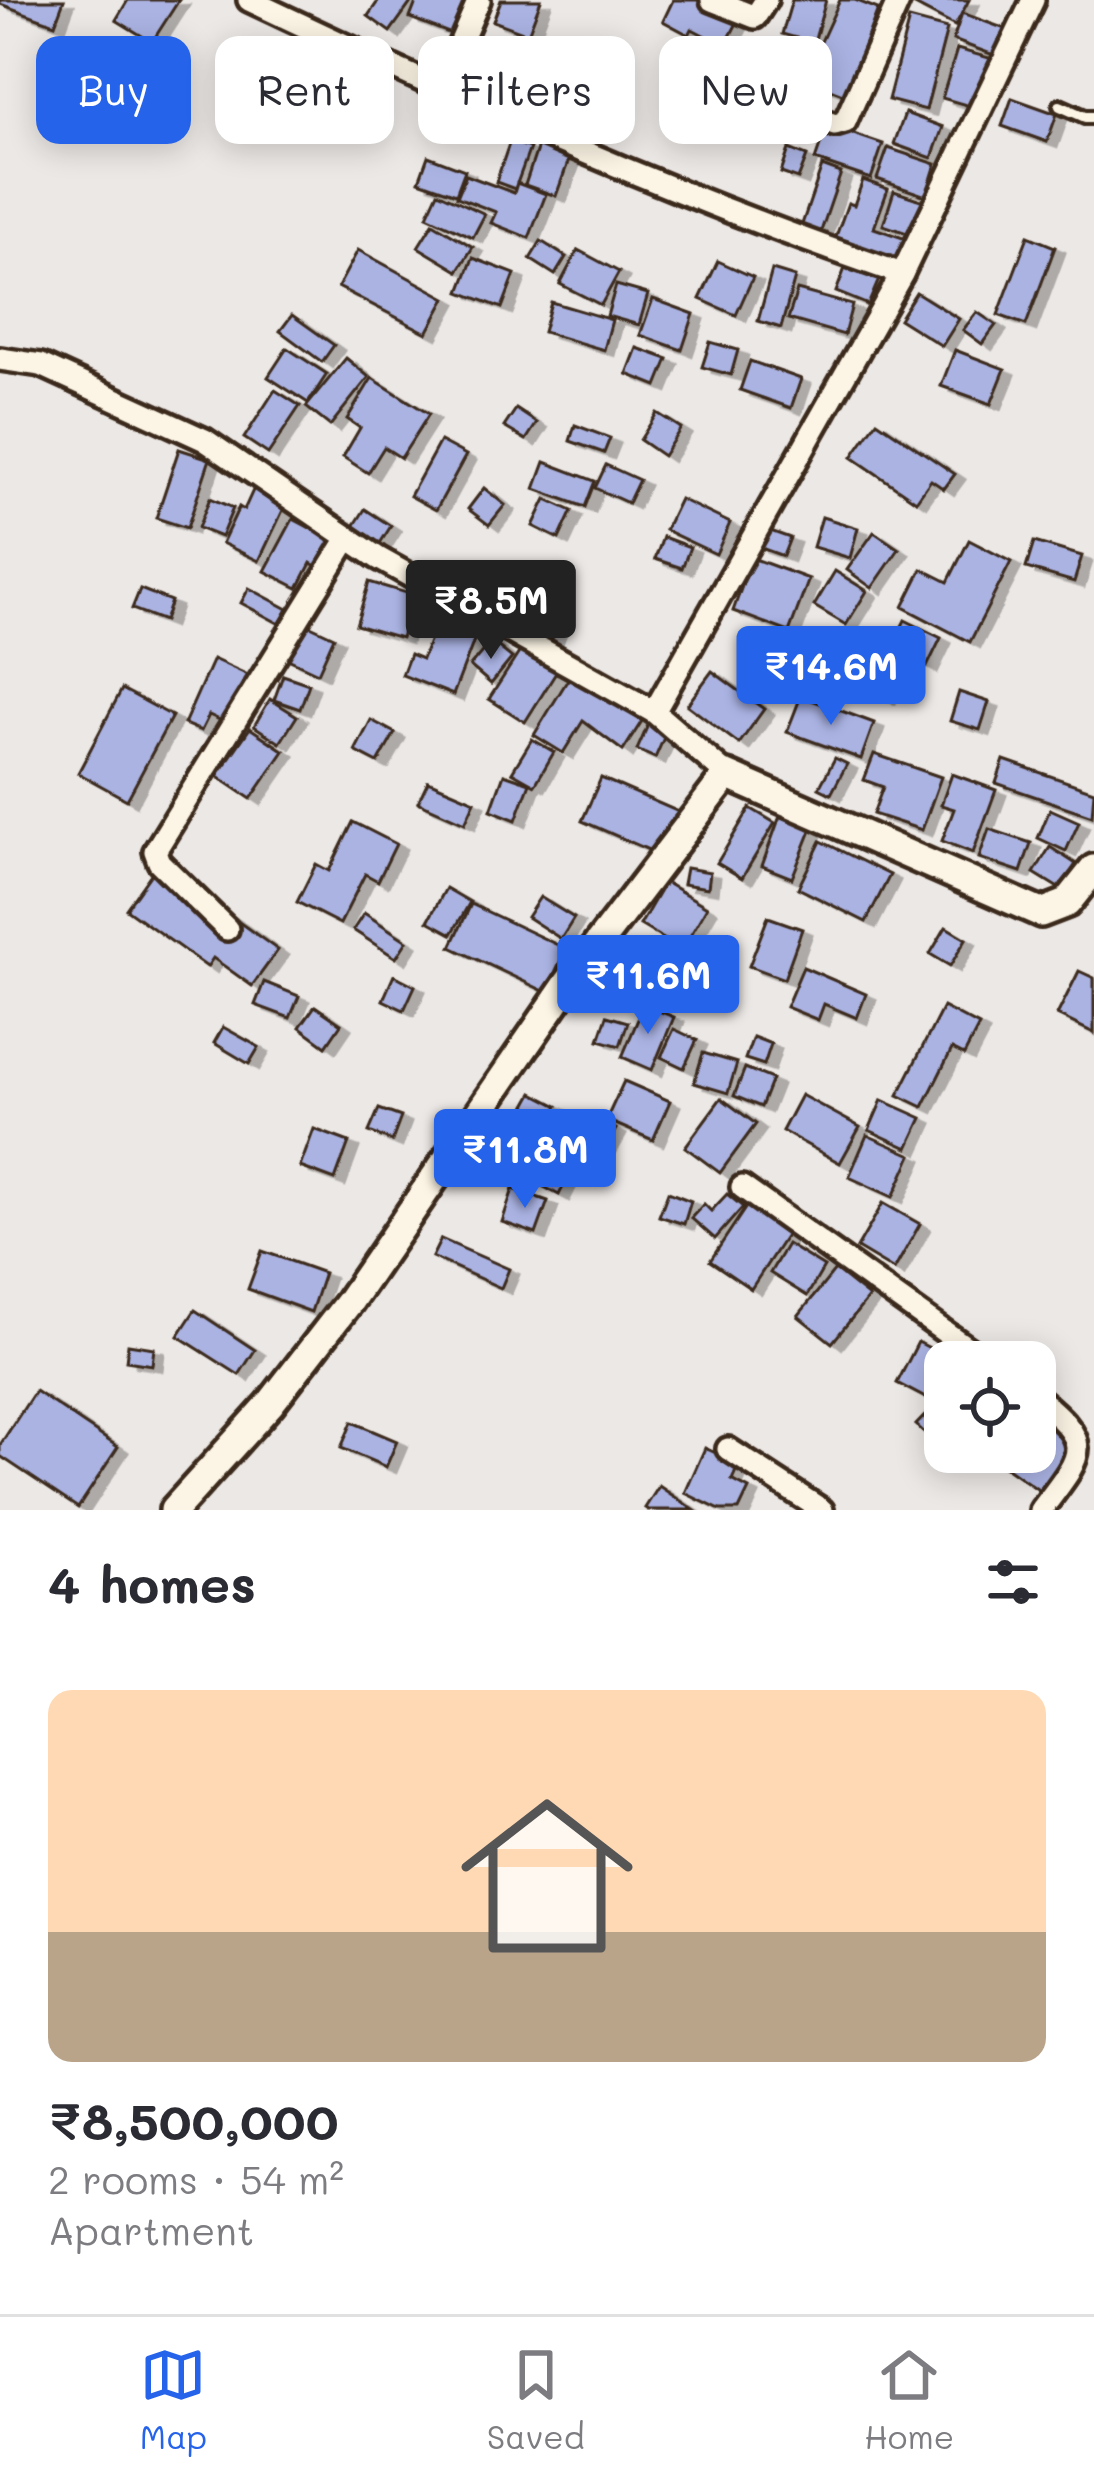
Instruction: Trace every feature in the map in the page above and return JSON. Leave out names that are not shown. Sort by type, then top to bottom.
[{"type":"street","points":[[249,0],[418,80]]},
{"type":"street","points":[[463,36],[479,0]]},
{"type":"street","points":[[712,0],[755,17],[766,0]]},
{"type":"street","points":[[832,124],[845,122],[899,0]]},
{"type":"street","points":[[654,712],[902,274],[1034,0]]},
{"type":"street","points":[[567,144],[762,227],[902,274]]},
{"type":"street","points":[[0,359],[41,365],[205,440],[349,538],[654,712],[728,775],[1041,913],[1067,904],[1094,869]]},
{"type":"street","points":[[227,929],[159,862],[155,851],[349,538]]},
{"type":"street","points":[[174,1510],[270,1404],[349,1302],[569,982],[728,775]]},
{"type":"street","points":[[742,1187],[958,1341]]},
{"type":"street","points":[[1041,1510],[1073,1468],[1082,1447],[1078,1429],[1056,1412]]},
{"type":"street","points":[[728,1449],[822,1510]]},
{"type":"lane","points":[[1060,106],[1094,117]]},
{"type":"building","points":[[0,0],[64,0],[55,24],[0,4]]},
{"type":"building","points":[[128,0],[179,0],[156,36],[142,36],[116,20]]},
{"type":"building","points":[[379,0],[413,0],[390,32],[368,16]]},
{"type":"building","points":[[417,0],[473,0],[459,36],[410,18]]},
{"type":"building","points":[[501,0],[541,0],[528,34],[493,21]]},
{"type":"building","points":[[673,0],[699,0],[738,21],[730,36],[706,36],[692,29],[689,35],[663,21]]},
{"type":"building","points":[[792,0],[826,0],[816,36],[782,34]]},
{"type":"building","points":[[840,0],[878,9],[845,95],[832,90],[832,36],[824,36]]},
{"type":"building","points":[[915,0],[969,0],[955,26],[913,4]]},
{"type":"building","points":[[962,13],[1008,30],[999,57],[953,40]]},
{"type":"building","points":[[909,19],[947,29],[926,110],[888,100]]},
{"type":"building","points":[[957,49],[993,59],[980,109],[942,98]]},
{"type":"building","points":[[1012,98],[1057,114],[1047,142],[1002,126]]},
{"type":"building","points":[[905,113],[943,127],[932,158],[894,144]]},
{"type":"building","points":[[832,127],[883,144],[871,179],[815,160],[820,144],[832,144]]},
{"type":"building","points":[[509,144],[530,148],[515,189],[496,182]]},
{"type":"building","points":[[539,144],[571,154],[556,196],[525,185]]},
{"type":"building","points":[[888,148],[936,164],[926,196],[877,179]]},
{"type":"building","points":[[789,149],[807,156],[798,179],[781,173]]},
{"type":"building","points":[[428,156],[465,170],[456,194],[419,181]]},
{"type":"building","points":[[822,166],[841,173],[818,240],[799,233]]},
{"type":"building","points":[[466,175],[514,193],[517,183],[546,194],[529,238],[491,223],[496,212],[457,197]]},
{"type":"building","points":[[863,180],[888,189],[874,228],[909,240],[900,263],[835,239],[848,203],[854,205]]},
{"type":"building","points":[[894,191],[930,203],[919,237],[883,225]]},
{"type":"building","points":[[438,192],[485,214],[473,237],[427,216]]},
{"type":"building","points":[[433,223],[473,247],[458,271],[418,247]]},
{"type":"building","points":[[1028,236],[1055,247],[1026,325],[998,315]]},
{"type":"building","points":[[541,241],[566,257],[555,275],[530,259]]},
{"type":"building","points":[[358,250],[446,298],[427,333],[338,287]]},
{"type":"building","points":[[578,250],[619,272],[601,305],[560,284]]},
{"type":"building","points":[[473,258],[515,274],[502,308],[460,292]]},
{"type":"building","points":[[718,261],[753,277],[736,315],[700,299]]},
{"type":"building","points":[[847,263],[880,277],[868,305],[836,292]]},
{"type":"building","points":[[772,270],[795,277],[781,328],[758,321]]},
{"type":"building","points":[[616,285],[648,294],[639,325],[607,316]]},
{"type":"building","points":[[797,290],[852,305],[844,335],[788,319]]},
{"type":"building","points":[[916,292],[959,319],[942,346],[899,319]]},
{"type":"building","points":[[653,299],[694,314],[682,350],[640,335]]},
{"type":"building","points":[[551,302],[612,320],[604,350],[543,332]]},
{"type":"building","points":[[977,312],[996,325],[982,344],[963,330]]},
{"type":"building","points":[[292,315],[334,345],[322,362],[280,331]]},
{"type":"building","points":[[710,342],[738,350],[731,375],[702,367]]},
{"type":"building","points":[[287,348],[327,374],[308,403],[268,377]]},
{"type":"building","points":[[637,348],[668,359],[657,386],[627,374]]},
{"type":"building","points":[[955,350],[1005,369],[991,404],[941,386]]},
{"type":"building","points":[[346,358],[369,377],[330,426],[306,407]]},
{"type":"building","points":[[750,361],[801,379],[791,408],[740,390]]},
{"type":"building","points":[[372,378],[429,414],[401,458],[384,447],[368,473],[343,457],[360,428],[347,419]]},
{"type":"building","points":[[275,390],[300,406],[268,454],[244,438]]},
{"type":"building","points":[[516,409],[537,423],[526,440],[504,427]]},
{"type":"building","points":[[657,413],[681,428],[663,456],[640,440]]},
{"type":"building","points":[[877,421],[955,474],[944,489],[931,480],[916,501],[852,457]]},
{"type":"building","points":[[575,425],[610,438],[604,453],[570,441]]},
{"type":"building","points":[[440,441],[466,455],[436,510],[410,496]]},
{"type":"building","points":[[179,449],[210,459],[187,528],[156,518]]},
{"type":"building","points":[[545,462],[595,481],[585,507],[535,489]]},
{"type":"building","points":[[606,465],[639,480],[628,503],[595,488]]},
{"type":"building","points":[[254,488],[286,504],[259,561],[222,543]]},
{"type":"building","points":[[484,488],[505,505],[489,525],[468,509]]},
{"type":"building","points":[[210,498],[233,508],[221,537],[198,528]]},
{"type":"building","points":[[546,499],[572,511],[559,539],[533,526]]},
{"type":"building","points":[[680,499],[730,523],[716,554],[665,530]]},
{"type":"building","points":[[365,509],[391,526],[377,548],[351,531]]},
{"type":"building","points":[[822,517],[858,528],[850,558],[813,547]]},
{"type":"building","points":[[293,519],[335,541],[321,569],[311,563],[298,588],[265,571]]},
{"type":"building","points":[[765,529],[790,538],[783,556],[758,547]]},
{"type":"building","points":[[874,532],[899,549],[872,588],[847,570]]},
{"type":"building","points":[[663,537],[690,547],[682,568],[655,559]]},
{"type":"building","points":[[969,540],[1011,562],[970,642],[903,607],[922,569],[948,582]]},
{"type":"building","points":[[1034,542],[1082,556],[1074,582],[1026,568]]},
{"type":"building","points":[[752,558],[809,579],[789,632],[733,611]]},
{"type":"building","points":[[835,571],[867,591],[846,625],[814,606]]},
{"type":"building","points":[[525,578],[552,588],[540,622],[513,613]]},
{"type":"building","points":[[369,582],[413,595],[401,638],[356,625]]},
{"type":"building","points":[[249,588],[288,609],[280,624],[241,603]]},
{"type":"building","points":[[140,589],[171,601],[164,621],[132,609]]},
{"type":"building","points":[[544,612],[560,618],[551,641],[535,635]]},
{"type":"building","points":[[440,614],[478,630],[453,695],[402,675],[410,654],[422,659]]},
{"type":"building","points":[[905,620],[941,638],[927,667],[891,648]]},
{"type":"building","points":[[304,623],[334,637],[318,673],[288,659]]},
{"type":"building","points":[[491,641],[512,658],[491,684],[470,666]]},
{"type":"building","points":[[782,642],[820,667],[805,689],[768,665]]},
{"type":"building","points":[[524,645],[559,668],[525,722],[489,699]]},
{"type":"building","points":[[869,651],[898,662],[885,698],[856,688]]},
{"type":"building","points":[[213,659],[248,675],[226,723],[209,715],[201,731],[184,724]]},
{"type":"building","points":[[712,671],[764,709],[739,744],[687,705]]},
{"type":"building","points":[[283,675],[309,684],[300,709],[274,700]]},
{"type":"building","points":[[570,676],[642,721],[623,751],[583,721],[563,753],[534,735]]},
{"type":"building","points":[[122,689],[172,716],[127,800],[78,773]]},
{"type":"building","points":[[959,692],[989,702],[980,730],[950,721]]},
{"type":"building","points":[[801,696],[874,723],[861,759],[787,732]]},
{"type":"building","points":[[270,699],[297,716],[280,743],[254,726]]},
{"type":"building","points":[[371,720],[395,733],[378,763],[355,751]]},
{"type":"building","points":[[648,725],[666,733],[655,758],[637,750]]},
{"type":"building","points":[[250,728],[284,751],[251,799],[217,776]]},
{"type":"building","points":[[532,739],[554,752],[535,785],[512,772]]},
{"type":"building","points":[[874,754],[941,777],[922,830],[873,814],[883,787],[864,780]]},
{"type":"building","points":[[835,758],[847,764],[831,794],[819,788]]},
{"type":"building","points":[[1004,760],[1094,791],[1092,816],[996,783]]},
{"type":"building","points":[[504,774],[530,783],[516,820],[491,810]]},
{"type":"building","points":[[952,774],[996,790],[973,853],[942,841],[954,809],[941,805]]},
{"type":"building","points":[[601,778],[679,812],[660,855],[582,821]]},
{"type":"building","points":[[428,781],[475,801],[465,823],[418,802]]},
{"type":"building","points":[[750,808],[775,823],[742,878],[717,863]]},
{"type":"building","points":[[1050,809],[1079,822],[1066,851],[1038,838]]},
{"type":"building","points":[[780,816],[812,828],[792,878],[762,866]]},
{"type":"building","points":[[353,822],[396,844],[378,881],[365,874],[340,924],[297,902],[316,864],[329,871]]},
{"type":"building","points":[[989,829],[1031,843],[1021,872],[979,858]]},
{"type":"building","points":[[821,841],[890,875],[866,922],[798,888]]},
{"type":"building","points":[[1050,847],[1076,864],[1060,889],[1034,873]]},
{"type":"building","points":[[158,864],[278,950],[252,986],[213,958],[207,967],[126,909]]},
{"type":"building","points":[[686,868],[710,872],[708,888],[683,884]]},
{"type":"building","points":[[665,882],[707,907],[682,950],[640,925]]},
{"type":"building","points":[[446,888],[470,902],[452,934],[428,921]]},
{"type":"building","points":[[540,897],[574,918],[561,939],[527,917]]},
{"type":"building","points":[[471,904],[566,949],[546,992],[451,947]]},
{"type":"building","points":[[364,913],[407,941],[396,958],[353,930]]},
{"type":"building","points":[[768,917],[802,929],[784,979],[749,966]]},
{"type":"building","points":[[946,927],[966,939],[950,966],[930,954]]},
{"type":"building","points":[[803,967],[866,994],[857,1018],[824,1004],[818,1020],[786,1007]]},
{"type":"building","points":[[1079,971],[1094,978],[1094,1033],[1057,1015]]},
{"type":"building","points":[[394,975],[415,986],[404,1010],[383,1000]]},
{"type":"building","points":[[264,982],[299,996],[290,1018],[255,1005]]},
{"type":"building","points":[[644,1005],[674,1017],[652,1070],[622,1057]]},
{"type":"building","points":[[315,1006],[341,1024],[326,1046],[300,1027]]},
{"type":"building","points":[[943,1007],[979,1026],[964,1055],[952,1049],[923,1107],[898,1095]]},
{"type":"building","points":[[607,1016],[628,1022],[620,1046],[599,1040]]},
{"type":"building","points":[[223,1027],[259,1047],[249,1064],[214,1043]]},
{"type":"building","points":[[674,1029],[697,1040],[684,1068],[661,1057]]},
{"type":"building","points":[[753,1037],[771,1044],[764,1065],[745,1059]]},
{"type":"building","points":[[703,1053],[737,1063],[728,1093],[694,1083]]},
{"type":"building","points":[[745,1068],[772,1079],[761,1107],[734,1096]]},
{"type":"building","points":[[624,1081],[670,1101],[653,1140],[606,1120]]},
{"type":"building","points":[[533,1093],[558,1106],[549,1122],[524,1109]]},
{"type":"building","points":[[801,1095],[860,1127],[840,1163],[782,1131]]},
{"type":"building","points":[[721,1098],[756,1124],[720,1173],[685,1147]]},
{"type":"building","points":[[882,1100],[922,1118],[908,1148],[869,1130]]},
{"type":"building","points":[[379,1109],[401,1117],[392,1141],[369,1132]]},
{"type":"building","points":[[591,1115],[616,1129],[600,1157],[575,1143]]},
{"type":"building","points":[[314,1129],[349,1142],[335,1180],[300,1167]]},
{"type":"building","points":[[867,1135],[912,1155],[893,1197],[849,1177]]},
{"type":"building","points":[[537,1150],[572,1169],[559,1195],[524,1176]]},
{"type":"building","points":[[513,1189],[548,1201],[536,1234],[502,1222]]},
{"type":"building","points":[[668,1192],[691,1201],[684,1224],[659,1216]]},
{"type":"building","points":[[727,1194],[743,1207],[715,1239],[691,1218],[704,1204],[711,1211]]},
{"type":"building","points":[[750,1201],[791,1228],[751,1289],[710,1261]]},
{"type":"building","points":[[883,1203],[920,1224],[894,1270],[857,1248]]},
{"type":"building","points":[[441,1239],[509,1269],[501,1288],[432,1257]]},
{"type":"building","points":[[787,1244],[824,1267],[807,1296],[770,1273]]},
{"type":"building","points":[[262,1251],[324,1273],[311,1312],[248,1289]]},
{"type":"building","points":[[835,1270],[869,1297],[832,1343],[798,1316]]},
{"type":"building","points":[[195,1310],[255,1350],[239,1375],[178,1336]]},
{"type":"building","points":[[918,1342],[924,1345],[924,1397],[897,1383]]},
{"type":"building","points":[[128,1344],[154,1348],[152,1365],[126,1361]]},
{"type":"building","points":[[35,1391],[118,1447],[78,1508],[0,1456],[0,1445]]},
{"type":"building","points":[[352,1422],[397,1441],[386,1467],[341,1448]]},
{"type":"building","points":[[1056,1431],[1078,1446],[1044,1494],[1014,1473],[1056,1473]]},
{"type":"building","points":[[705,1448],[739,1464],[732,1480],[749,1489],[739,1510],[720,1510],[685,1493]]},
{"type":"building","points":[[659,1486],[694,1510],[645,1508]]}]
